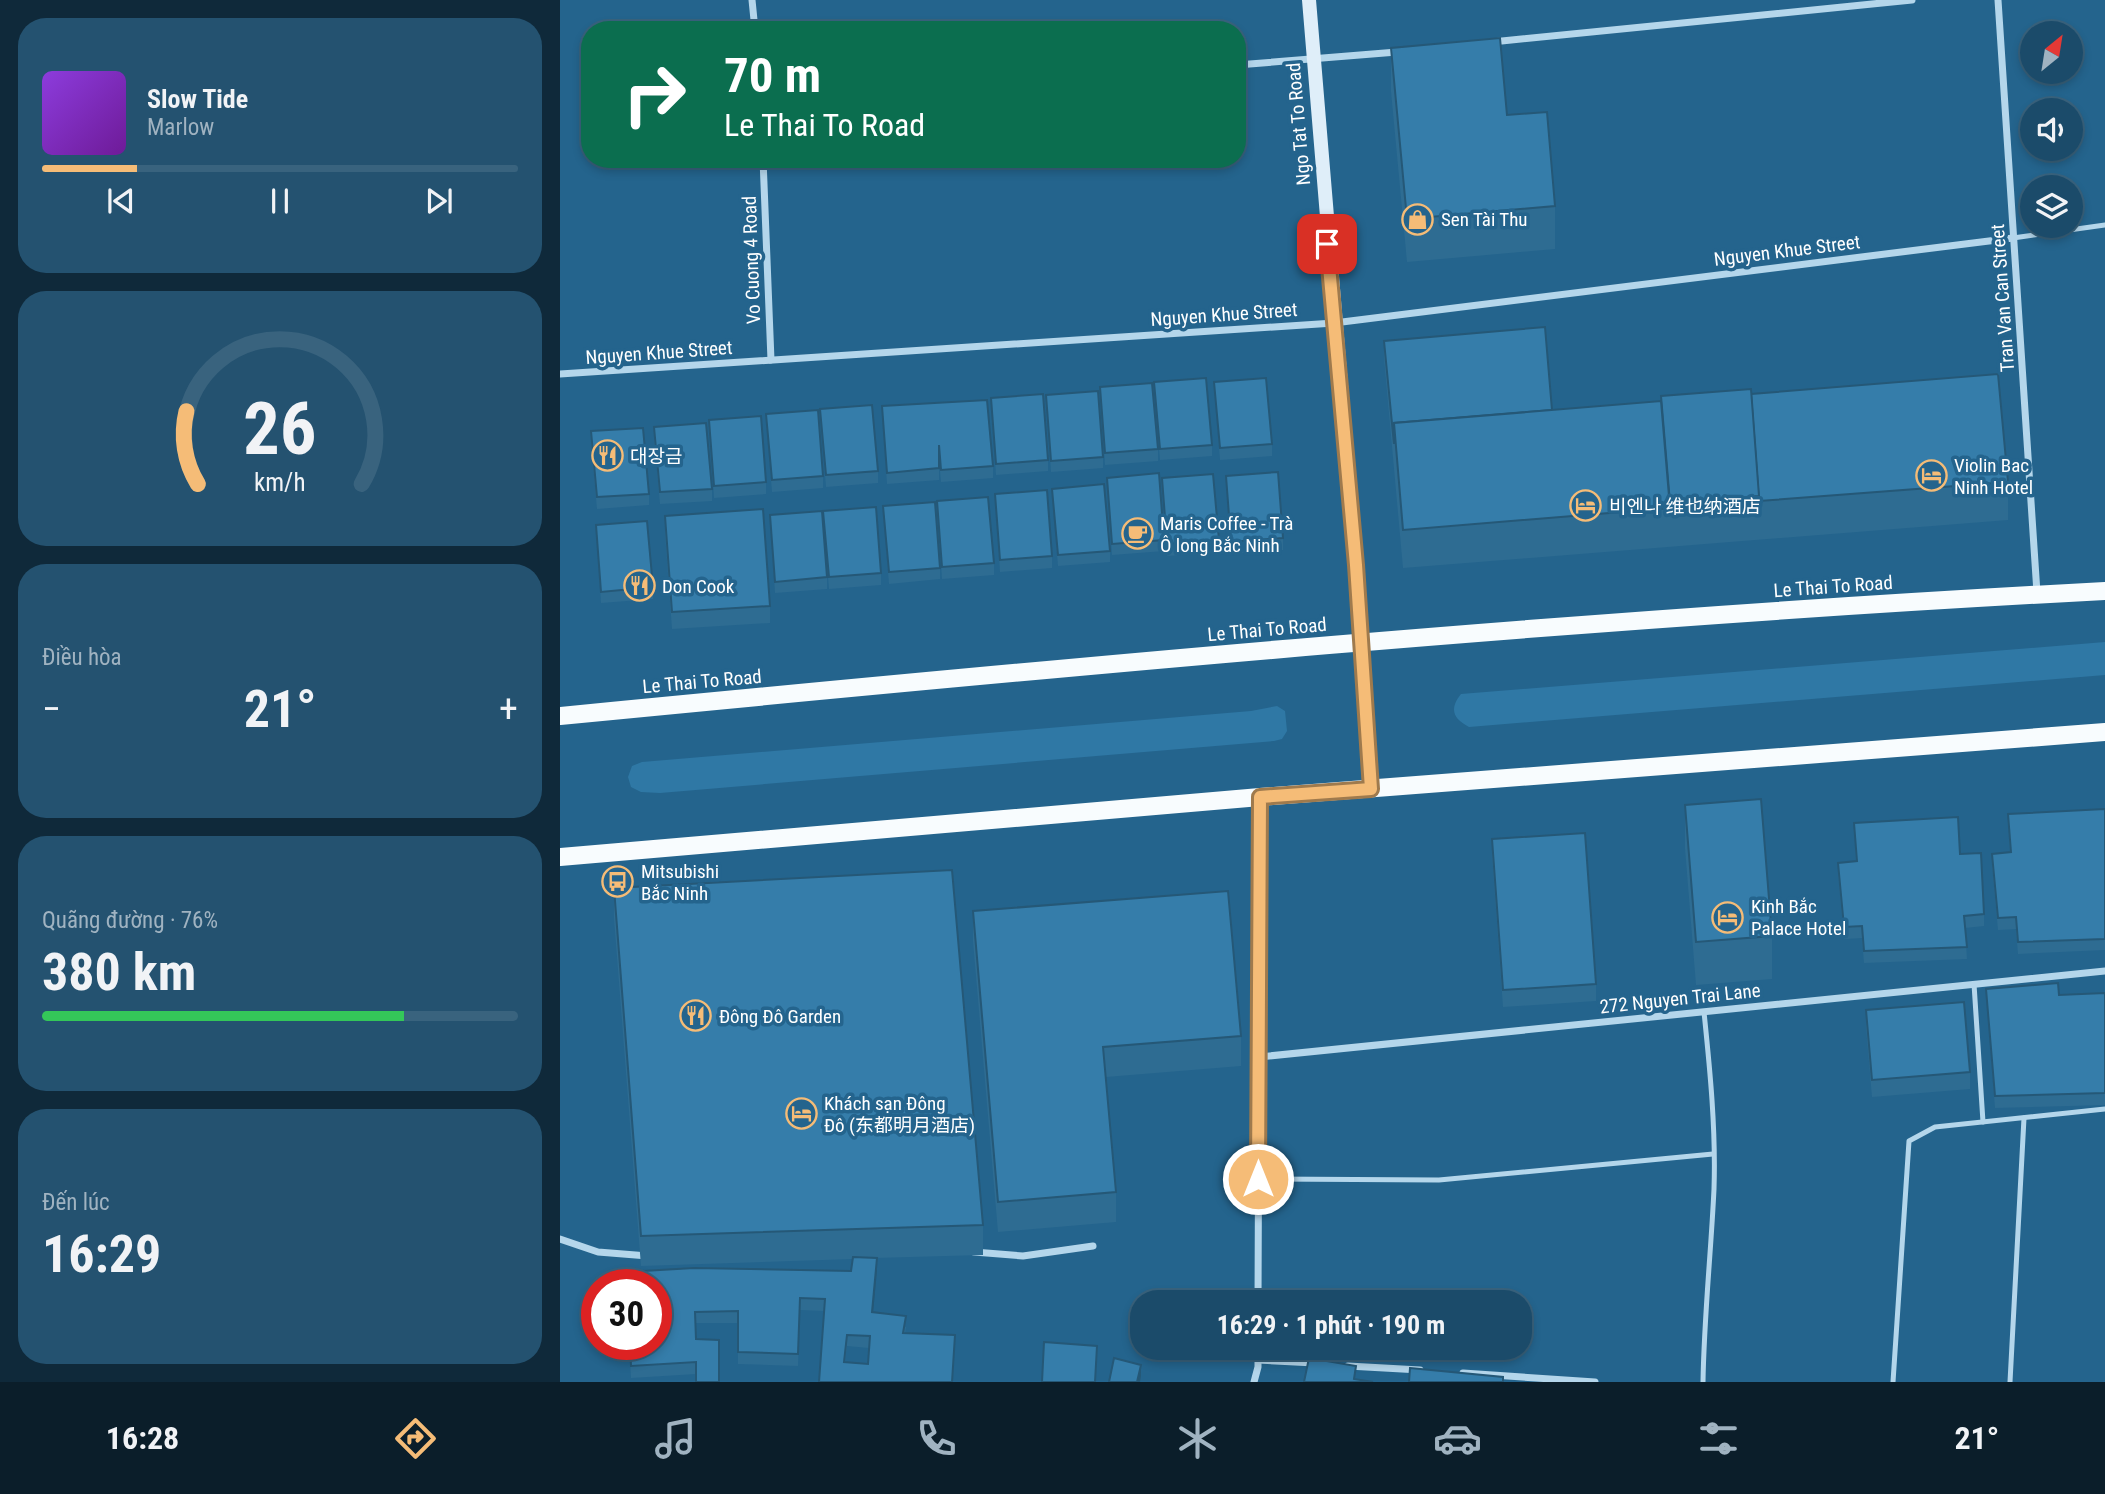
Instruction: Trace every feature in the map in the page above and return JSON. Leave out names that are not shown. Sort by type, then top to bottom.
[{"type":"main road","name":"Le Thai To Road","points":[[560,716],[1361,642],[2105,591]]},
{"type":"main road","points":[[560,857],[1260,797],[2105,732]]},
{"type":"street","points":[[752,0],[754,21]]},
{"type":"street","name":"Ngo Tat To Road","points":[[1309,0],[1311,61],[1361,642],[1371,789]]},
{"type":"street","points":[[1489,43],[1912,0]]},
{"type":"street","name":"Tran Van Can Street","points":[[1998,0],[2037,594]]},
{"type":"street","points":[[1246,65],[1407,51]]},
{"type":"street","name":"Vo Cuong 4 Road","points":[[763,168],[771,360]]},
{"type":"street","name":"Nguyen Khue Street","points":[[560,374],[1334,323],[2013,238]]},
{"type":"street","points":[[1258,1290],[1260,797]]},
{"type":"street","name":"272 Nguyen Trai Lane","points":[[1259,1057],[2105,971]]},
{"type":"street","points":[[560,1239],[598,1252],[656,1255]]},
{"type":"street","points":[[968,1252],[1023,1256],[1094,1245]]},
{"type":"street","points":[[1254,1382],[1258,1360],[1325,1364]]},
{"type":"street","points":[[1339,1365],[1433,1371]]},
{"type":"street","points":[[1447,1372],[1595,1382]]},
{"type":"lane","points":[[2013,238],[2105,225]]},
{"type":"lane","points":[[1974,984],[1983,1122]]},
{"type":"lane","points":[[1703,1382],[1713,1154],[1704,1012]]},
{"type":"lane","points":[[1893,1382],[1909,1141],[1935,1127],[2105,1109]]},
{"type":"lane","points":[[2010,1382],[2024,1118]]},
{"type":"lane","points":[[1258,1179],[1439,1180],[1713,1154]]},
{"type":"shaded area","points":[[2105,642],[2105,675],[1469,727],[1459,721],[1454,713],[1455,704],[1461,694]]},
{"type":"shaded area","points":[[1277,706],[1285,711],[1287,731],[1282,739],[1274,741],[660,793],[641,792],[631,787],[628,777],[632,766],[642,762],[1251,711]]},
{"type":"building","points":[[1500,38],[1507,115],[1547,112],[1555,206],[1407,219],[1391,48]]},
{"type":"building","points":[[1545,327],[1552,410],[1394,423],[1394,444],[1384,341]]},
{"type":"building","points":[[1998,374],[2008,482],[1759,501],[1751,394]]},
{"type":"building","points":[[1206,378],[1212,445],[1160,449],[1154,382]]},
{"type":"building","points":[[1266,378],[1272,444],[1220,448],[1214,382]]},
{"type":"building","points":[[1152,383],[1158,449],[1105,453],[1100,387]]},
{"type":"building","points":[[1751,389],[1759,496],[1670,503],[1661,396]]},
{"type":"building","points":[[1098,391],[1103,457],[1051,461],[1046,395]]},
{"type":"building","points":[[1043,394],[1048,460],[996,464],[991,398]]},
{"type":"building","points":[[987,400],[993,466],[941,470],[939,445],[939,468],[887,473],[882,406]]},
{"type":"building","points":[[1661,401],[1670,508],[1403,530],[1394,423]]},
{"type":"building","points":[[872,405],[878,471],[826,475],[820,409]]},
{"type":"building","points":[[818,410],[823,476],[772,480],[766,414]]},
{"type":"building","points":[[761,416],[766,482],[714,486],[709,420]]},
{"type":"building","points":[[706,423],[712,489],[660,492],[654,427]]},
{"type":"building","points":[[643,428],[649,494],[597,497],[591,431]]},
{"type":"building","points":[[1278,472],[1283,538],[1231,542],[1226,476]]},
{"type":"building","points":[[1159,473],[1164,540],[1112,544],[1107,478]]},
{"type":"building","points":[[1213,474],[1219,540],[1167,544],[1162,478]]},
{"type":"building","points":[[1104,484],[1110,551],[1058,555],[1052,489]]},
{"type":"building","points":[[1047,490],[1052,556],[1000,560],[995,494]]},
{"type":"building","points":[[988,497],[994,563],[942,567],[937,501]]},
{"type":"building","points":[[935,502],[940,568],[889,572],[883,506]]},
{"type":"building","points":[[876,507],[881,573],[829,577],[823,511]]},
{"type":"building","points":[[763,509],[770,606],[672,612],[665,516]]},
{"type":"building","points":[[822,511],[827,577],[775,582],[770,515]]},
{"type":"building","points":[[647,521],[653,587],[601,592],[596,525]]},
{"type":"building","points":[[1761,799],[1772,936],[1696,942],[1685,805]]},
{"type":"building","points":[[2105,809],[2105,939],[2018,942],[2016,917],[1998,918],[1992,854],[2011,852],[2008,814]]},
{"type":"building","points":[[1958,817],[1960,854],[1981,853],[1984,914],[1964,916],[1967,947],[1864,951],[1862,926],[1844,927],[1838,863],[1857,861],[1854,823]]},
{"type":"building","points":[[1585,833],[1596,984],[1503,990],[1492,839]]},
{"type":"building","points":[[952,870],[983,1225],[641,1236],[614,888]]},
{"type":"building","points":[[1228,891],[1241,1036],[1103,1047],[1116,1192],[998,1202],[973,911]]},
{"type":"building","points":[[2058,983],[2059,995],[2105,993],[2105,1093],[1995,1096],[1986,989]]},
{"type":"building","points":[[1964,1002],[1970,1072],[1872,1080],[1866,1010]]},
{"type":"building","points":[[853,1257],[877,1258],[872,1312],[906,1316],[903,1333],[955,1335],[952,1382],[819,1382],[825,1299],[800,1298],[798,1354],[738,1352],[738,1311],[695,1312],[696,1339],[719,1340],[719,1382],[696,1382],[696,1362],[631,1366],[631,1360],[672,1360],[672,1269],[851,1271]],"holes":[[[847,1335],[870,1336],[868,1364],[844,1362]]]},
{"type":"building","points":[[1044,1342],[1097,1346],[1095,1382],[1042,1382]]},
{"type":"building","points":[[1114,1358],[1141,1365],[1137,1382],[1109,1382]]},
{"type":"building","points":[[1309,1360],[1321,1360],[1356,1366],[1354,1379],[1373,1382],[1304,1382]]},
{"type":"building","points":[[1410,1368],[1503,1377],[1503,1382],[1409,1382]]},
{"type":"place","name":"Sen Tài Thu","points":[[1418,219]]},
{"type":"place","name":"대장금","points":[[607,456]]},
{"type":"place","name":"Violin Bac Ninh Hotel","points":[[1931,476]]},
{"type":"place","name":"비엔나 维也纳酒店","points":[[1586,506]]},
{"type":"place","name":"Maris Coffee - Trà Ô long Bắc Ninh","points":[[1137,534]]},
{"type":"place","name":"Don Cook","points":[[639,586]]},
{"type":"place","name":"Mitsubishi Bắc Ninh","points":[[618,882]]},
{"type":"place","name":"Kinh Bắc Palace Hotel","points":[[1728,917]]},
{"type":"place","name":"Đông Đô Garden","points":[[696,1016]]},
{"type":"place","name":"Khách sạn Đông Đô (东都明月酒店)","points":[[801,1114]]},
{"type":"route","points":[[1258,1179],[1260,797],[1371,789],[1356,565],[1327,244]]}]
